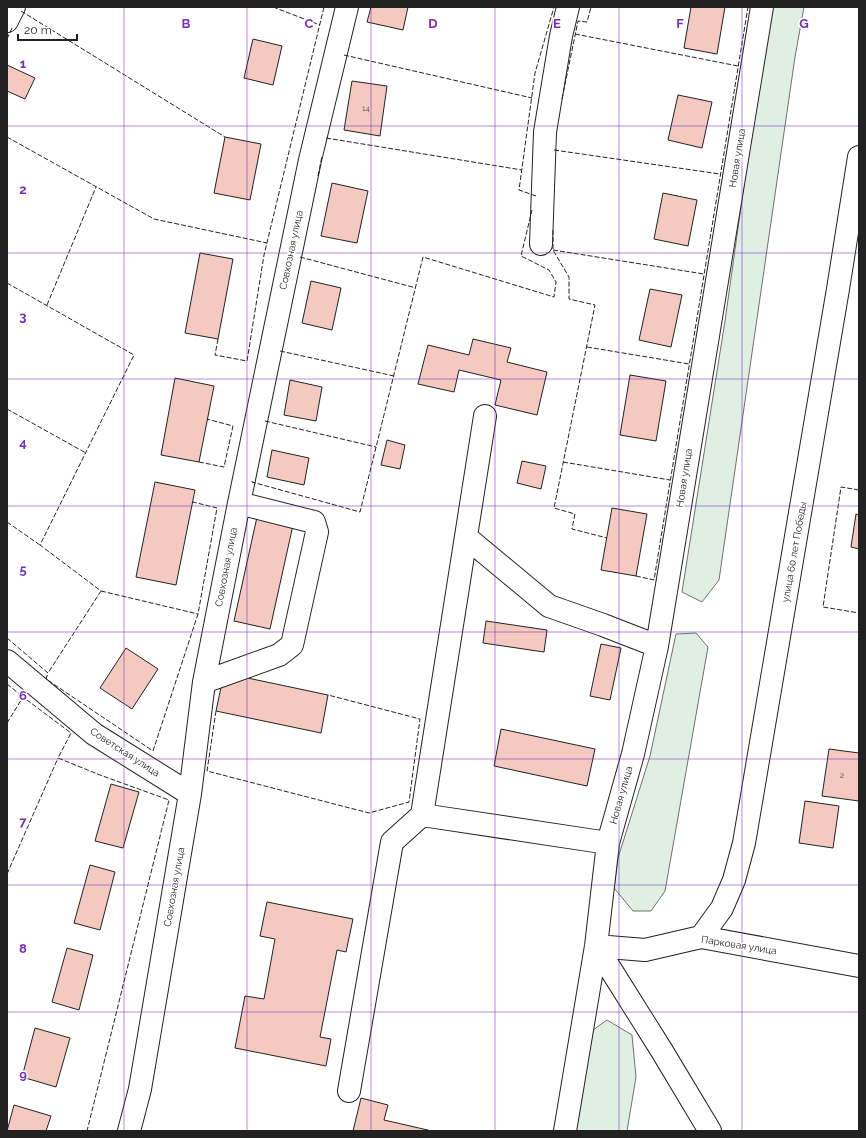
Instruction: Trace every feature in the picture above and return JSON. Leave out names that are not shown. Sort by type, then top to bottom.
[{"type":"street","points":[[7,21],[14,7]]},
{"type":"street","name":"Совхозная улица","points":[[128,1131],[140,1089],[190,794],[204,682],[239,503],[310,160],[347,7]]},
{"type":"street","points":[[542,244],[545,132],[561,36],[568,7]]},
{"type":"street","name":"Новая улица","points":[[565,1131],[596,946],[608,843],[633,754],[657,646],[762,7]]},
{"type":"street","name":"улица 60 лет Победы","points":[[701,937],[722,908],[734,880],[744,843],[837,297],[859,157]]},
{"type":"street","points":[[349,1091],[392,842],[422,815],[485,416]]},
{"type":"street","points":[[204,682],[279,655],[292,645],[317,532],[314,522],[239,503]]},
{"type":"street","points":[[466,537],[549,606],[604,625],[657,646]]},
{"type":"street","name":"Советская улица","points":[[7,661],[94,734],[190,794]]},
{"type":"street","points":[[422,815],[608,843]]},
{"type":"street","name":"Парковая улица","points":[[596,946],[645,950],[701,937],[859,966]]},
{"type":"street","points":[[596,946],[710,1131]]},
{"type":"green space","points":[[769,7],[804,7],[795,57],[719,580],[702,602],[682,592],[725,321]]},
{"type":"green space","points":[[696,633],[708,647],[665,891],[651,911],[633,911],[614,888],[618,858],[650,756],[676,634]]},
{"type":"green space","points":[[607,1020],[632,1035],[636,1077],[627,1131],[574,1131],[593,1030]]},
{"type":"building","points":[[371,7],[408,7],[403,30],[367,22]]},
{"type":"building","points":[[691,7],[725,7],[717,54],[684,48]]},
{"type":"building","points":[[253,39],[282,46],[273,85],[244,78]]},
{"type":"building","points":[[7,65],[35,78],[25,99],[7,91]]},
{"type":"building","points":[[352,81],[387,86],[380,136],[344,130]]},
{"type":"building","points":[[678,95],[712,102],[702,148],[668,140]]},
{"type":"building","points":[[225,137],[261,144],[250,200],[214,193]]},
{"type":"building","points":[[332,183],[368,191],[357,243],[321,236]]},
{"type":"building","points":[[663,193],[697,200],[688,246],[654,239]]},
{"type":"building","points":[[200,253],[233,259],[218,339],[185,333]]},
{"type":"building","points":[[311,281],[341,288],[332,330],[302,323]]},
{"type":"building","points":[[650,289],[682,295],[671,347],[639,340]]},
{"type":"building","points":[[473,339],[511,348],[507,362],[547,372],[537,415],[495,405],[501,380],[459,370],[454,392],[418,384],[428,345],[469,355]]},
{"type":"building","points":[[630,375],[666,381],[656,441],[620,435]]},
{"type":"building","points":[[175,378],[214,386],[199,462],[161,455]]},
{"type":"building","points":[[290,380],[322,387],[316,421],[284,415]]},
{"type":"building","points":[[387,440],[405,445],[400,469],[381,465]]},
{"type":"building","points":[[272,450],[309,458],[304,485],[267,477]]},
{"type":"building","points":[[522,461],[546,466],[541,489],[517,483]]},
{"type":"building","points":[[155,482],[195,490],[176,585],[136,577]]},
{"type":"building","points":[[612,508],[647,514],[636,576],[601,570]]},
{"type":"building","points":[[856,514],[859,515],[859,549],[851,547]]},
{"type":"building","points":[[257,517],[293,525],[270,629],[234,621]]},
{"type":"building","points":[[486,621],[547,630],[544,652],[483,643]]},
{"type":"building","points":[[601,644],[621,648],[610,700],[590,696]]},
{"type":"building","points":[[126,648],[158,669],[132,709],[100,688]]},
{"type":"building","points":[[224,673],[328,695],[321,733],[216,711]]},
{"type":"building","points":[[501,729],[595,749],[587,786],[494,766]]},
{"type":"building","points":[[829,749],[859,753],[859,801],[822,796]]},
{"type":"building","points":[[111,784],[139,792],[123,848],[95,841]]},
{"type":"building","points":[[805,801],[839,806],[833,848],[799,843]]},
{"type":"building","points":[[90,865],[115,872],[100,930],[74,923]]},
{"type":"building","points":[[267,902],[353,919],[346,952],[337,950],[320,1037],[331,1039],[326,1066],[235,1048],[245,996],[264,999],[275,939],[260,936]]},
{"type":"building","points":[[67,948],[93,955],[79,1010],[52,1002]]},
{"type":"building","points":[[35,1028],[70,1038],[56,1087],[22,1077]]},
{"type":"building","points":[[361,1098],[388,1105],[384,1120],[432,1131],[353,1131]]},
{"type":"building","points":[[14,1105],[51,1116],[46,1131],[7,1131]]},
{"type":"fence","points":[[273,7],[320,25]]},
{"type":"fence","points":[[218,339],[215,355],[247,361],[264,255],[324,7]]},
{"type":"fence","points":[[536,196],[519,190],[535,73],[554,7]]},
{"type":"fence","points":[[562,99],[578,21],[587,22],[591,7]]},
{"type":"fence","points":[[636,576],[654,580],[748,7]]},
{"type":"fence","points":[[21,11],[225,137]]},
{"type":"fence","points":[[7,39],[12,28]]},
{"type":"fence","points":[[575,34],[738,66]]},
{"type":"fence","points":[[344,55],[532,98]]},
{"type":"fence","points":[[7,137],[154,219],[267,243]]},
{"type":"fence","points":[[326,138],[522,170]]},
{"type":"fence","points":[[554,150],[720,174]]},
{"type":"fence","points":[[318,176],[322,156]]},
{"type":"fence","points":[[47,305],[96,187]]},
{"type":"fence","points":[[252,481],[360,512],[423,257],[554,297],[556,282],[549,270],[521,256],[532,210]]},
{"type":"fence","points":[[553,230],[553,250],[569,277],[569,299],[595,305],[554,508],[575,514],[572,529],[607,538]]},
{"type":"fence","points":[[553,250],[704,274]]},
{"type":"fence","points":[[300,257],[416,288]]},
{"type":"fence","points":[[7,283],[134,355],[40,545],[101,591],[48,673]]},
{"type":"fence","points":[[587,347],[689,364]]},
{"type":"fence","points":[[280,351],[394,376]]},
{"type":"fence","points":[[7,409],[86,453]]},
{"type":"fence","points":[[199,462],[224,467],[233,426],[207,419]]},
{"type":"fence","points":[[265,421],[376,447]]},
{"type":"fence","points":[[563,462],[670,480]]},
{"type":"fence","points":[[859,490],[841,487],[823,607],[859,613]]},
{"type":"fence","points":[[7,638],[48,673],[46,679],[153,751],[198,614],[217,508],[193,502]]},
{"type":"fence","points":[[7,522],[40,545]]},
{"type":"fence","points":[[101,591],[198,614]]},
{"type":"fence","points":[[7,684],[23,697]]},
{"type":"fence","points":[[216,711],[207,771],[369,813],[409,802],[420,719],[328,695]]},
{"type":"fence","points":[[7,723],[23,697],[71,733],[58,758],[169,800],[87,1131]]},
{"type":"fence","points":[[7,874],[58,758]]}]
